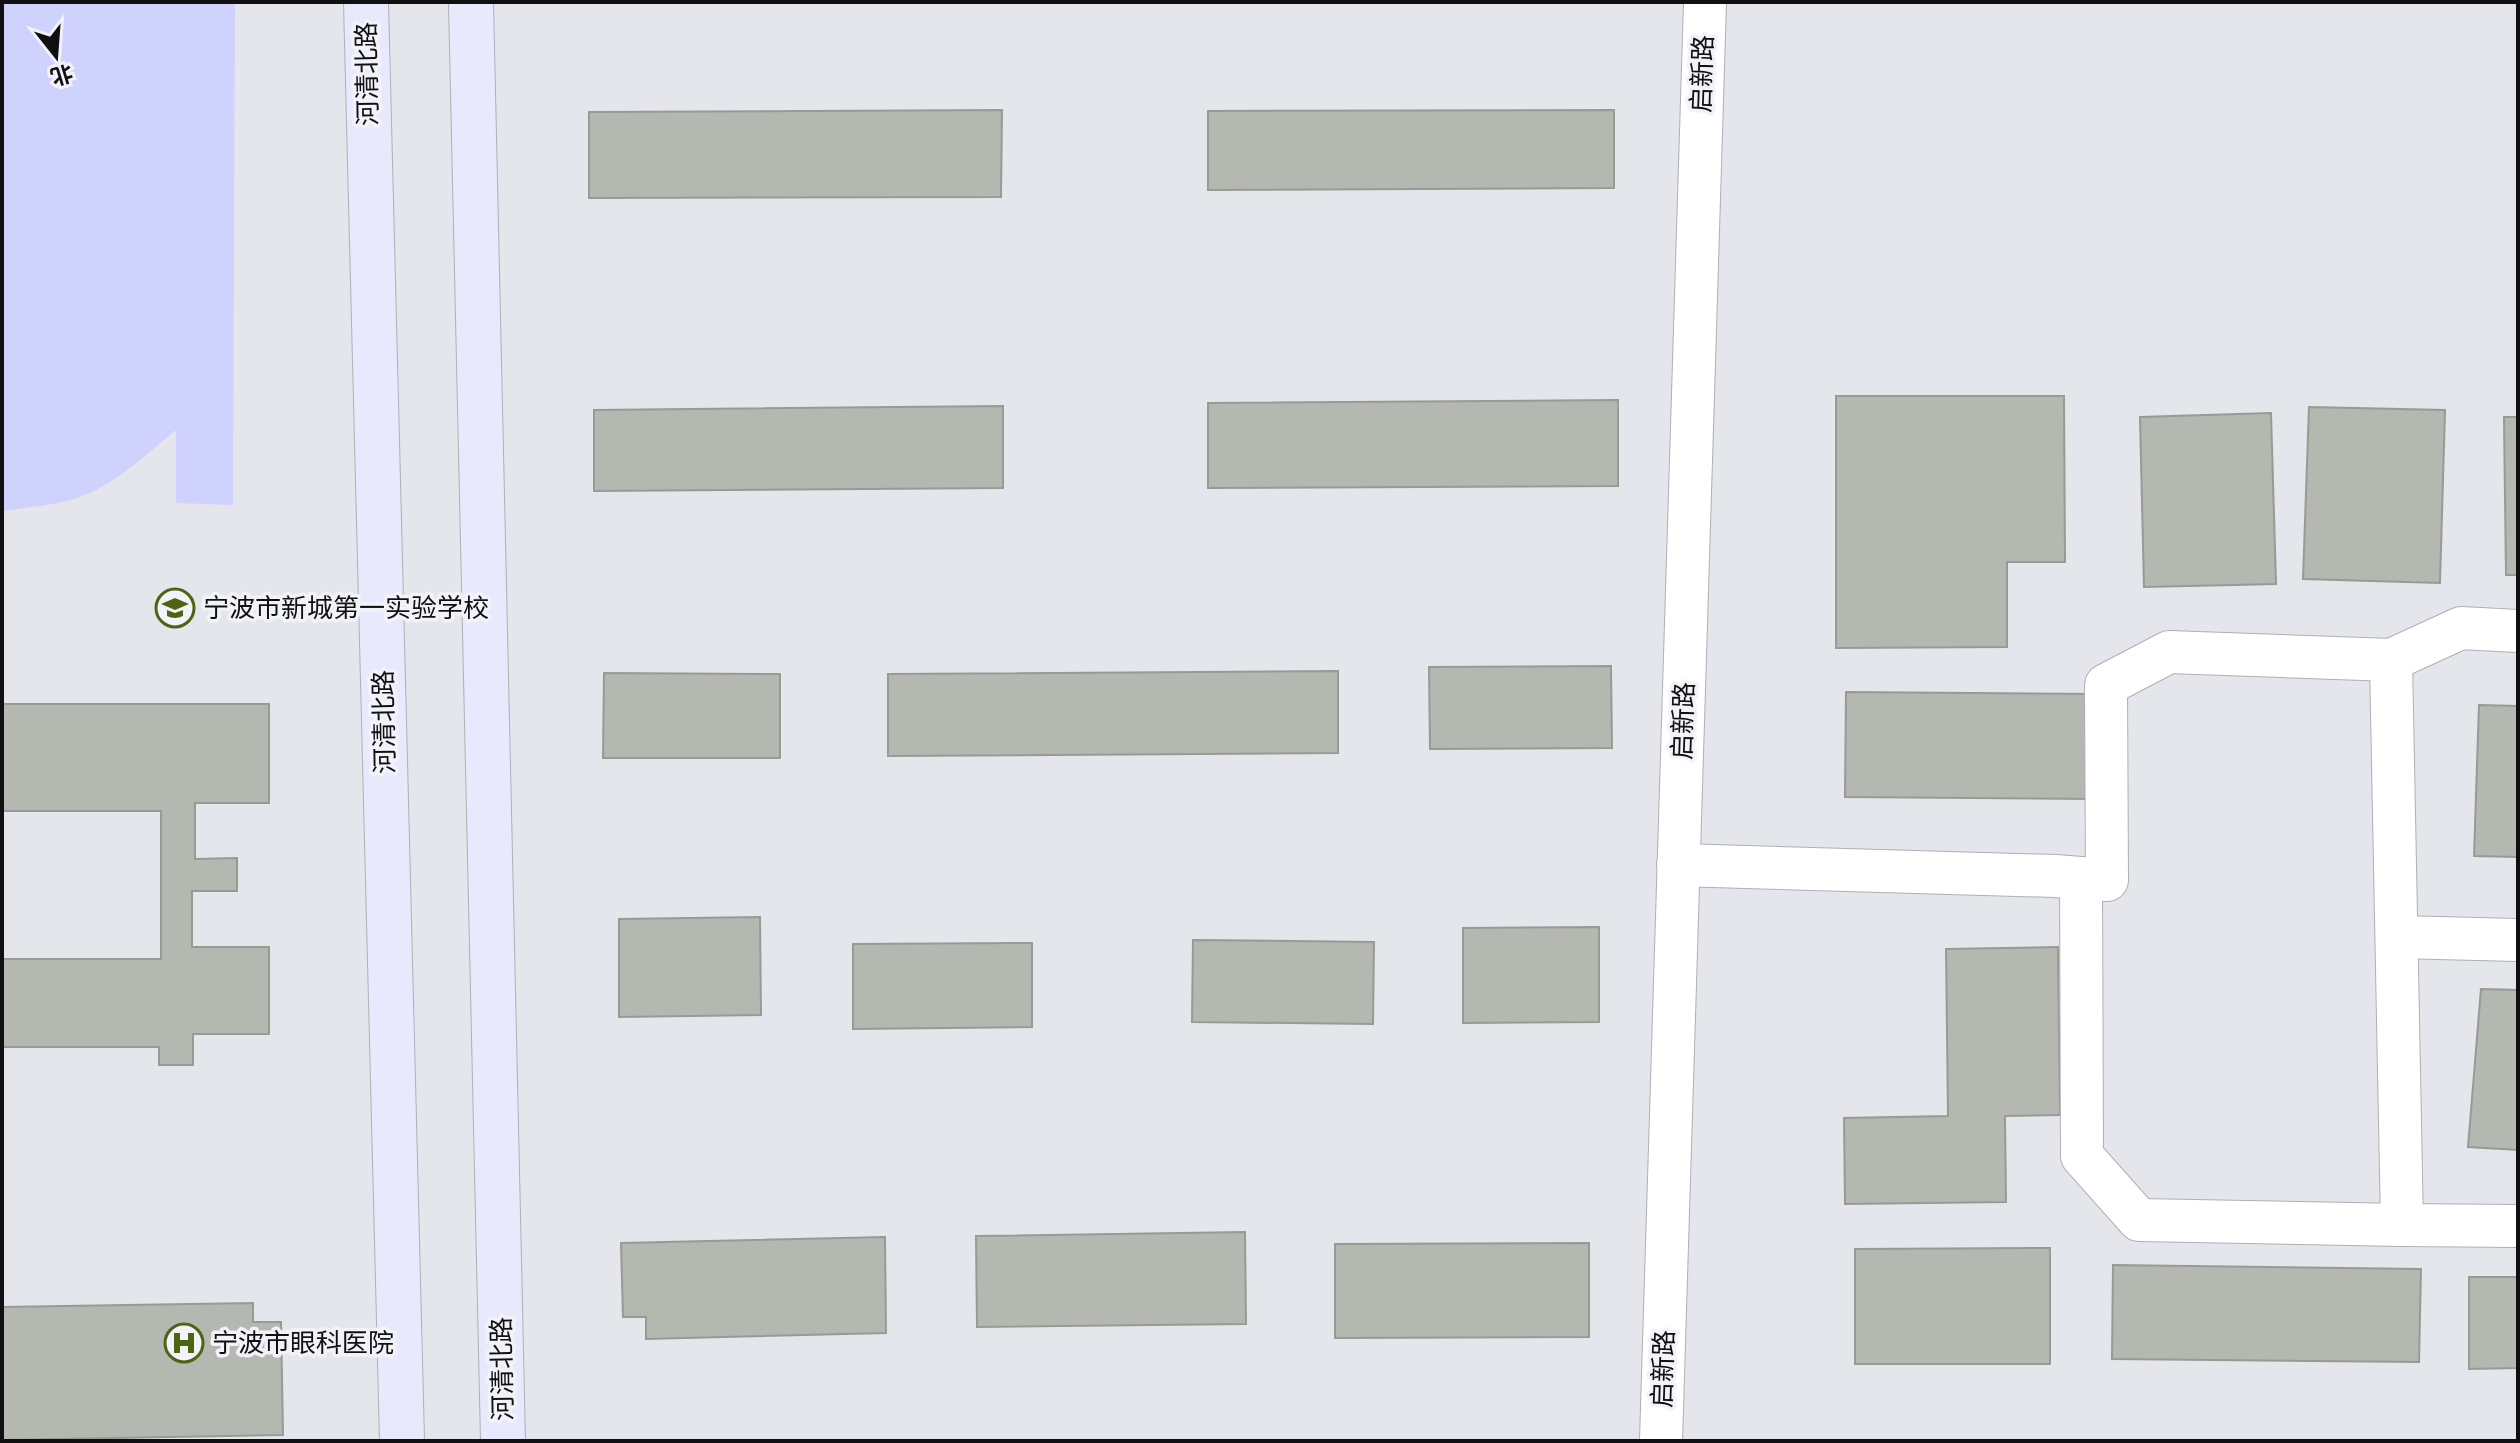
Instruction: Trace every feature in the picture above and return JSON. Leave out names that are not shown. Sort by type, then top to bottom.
[{"type":"main road","name":"河清北路","points":[[366,2],[402,1441]]},
{"type":"main road","name":"河清北路","points":[[471,2],[503,1441]]},
{"type":"street","name":"启新路","points":[[1661,1441],[1705,2]]},
{"type":"street","points":[[1678,865],[2107,880],[2106,685],[2169,652],[2391,660],[2461,628],[2518,631]]},
{"type":"street","points":[[2391,660],[2402,1225]]},
{"type":"street","points":[[2081,878],[2082,1156],[2139,1220],[2518,1226]]},
{"type":"street","points":[[2397,937],[2518,940]]},
{"type":"shaded area","points":[[2,2],[235,2],[233,505],[176,503],[176,430],[127,470],[86,495],[54,504],[2,511]]},
{"type":"building","points":[[1002,110],[1001,197],[589,198],[589,112]]},
{"type":"building","points":[[1614,110],[1614,188],[1208,190],[1208,111]]},
{"type":"building","points":[[1836,396],[2064,396],[2065,562],[2007,562],[2007,647],[1836,648]]},
{"type":"building","points":[[1618,400],[1618,486],[1208,488],[1208,403]]},
{"type":"building","points":[[1003,406],[1003,488],[594,491],[594,410]]},
{"type":"building","points":[[2309,407],[2445,410],[2440,583],[2303,579]]},
{"type":"building","points":[[2271,413],[2276,584],[2144,587],[2140,417]]},
{"type":"building","points":[[2504,417],[2518,417],[2518,575],[2506,575]]},
{"type":"building","points":[[1611,666],[1612,748],[1430,749],[1429,667]]},
{"type":"building","points":[[1338,671],[1338,753],[888,756],[888,674]]},
{"type":"building","points":[[604,673],[780,674],[780,758],[603,758]]},
{"type":"building","points":[[1846,692],[2095,694],[2093,799],[1845,797]]},
{"type":"building","points":[[2,704],[269,704],[269,803],[195,803],[195,859],[237,858],[237,891],[192,891],[192,947],[269,947],[269,1034],[193,1034],[193,1065],[159,1065],[159,1047],[2,1047],[2,959],[161,959],[161,811],[2,811]]},
{"type":"building","points":[[2479,705],[2518,706],[2518,857],[2474,856]]},
{"type":"building","points":[[760,917],[761,1015],[619,1017],[619,919]]},
{"type":"building","points":[[1599,927],[1599,1022],[1463,1023],[1463,928]]},
{"type":"building","points":[[1193,940],[1374,942],[1373,1024],[1192,1022]]},
{"type":"building","points":[[1032,943],[1032,1027],[853,1029],[853,944]]},
{"type":"building","points":[[2058,947],[2060,1115],[2005,1116],[2006,1202],[1845,1204],[1844,1118],[1948,1116],[1946,949]]},
{"type":"building","points":[[2481,989],[2518,990],[2518,1150],[2468,1147]]},
{"type":"building","points":[[1245,1232],[1246,1324],[977,1327],[976,1236]]},
{"type":"building","points":[[885,1237],[886,1333],[646,1339],[646,1317],[623,1317],[621,1243]]},
{"type":"building","points":[[1589,1243],[1589,1337],[1335,1338],[1335,1244]]},
{"type":"building","points":[[2050,1248],[2050,1364],[1855,1364],[1855,1249]]},
{"type":"building","points":[[2113,1265],[2421,1269],[2419,1362],[2112,1359]]},
{"type":"building","points":[[2469,1277],[2518,1277],[2518,1368],[2469,1369]]},
{"type":"building","points":[[253,1303],[253,1322],[281,1322],[283,1435],[2,1440],[2,1307]]},
{"type":"place","name":"宁波市新城第一实验学校","points":[[175,608]]},
{"type":"place","name":"宁波市眼科医院","points":[[184,1343]]}]
